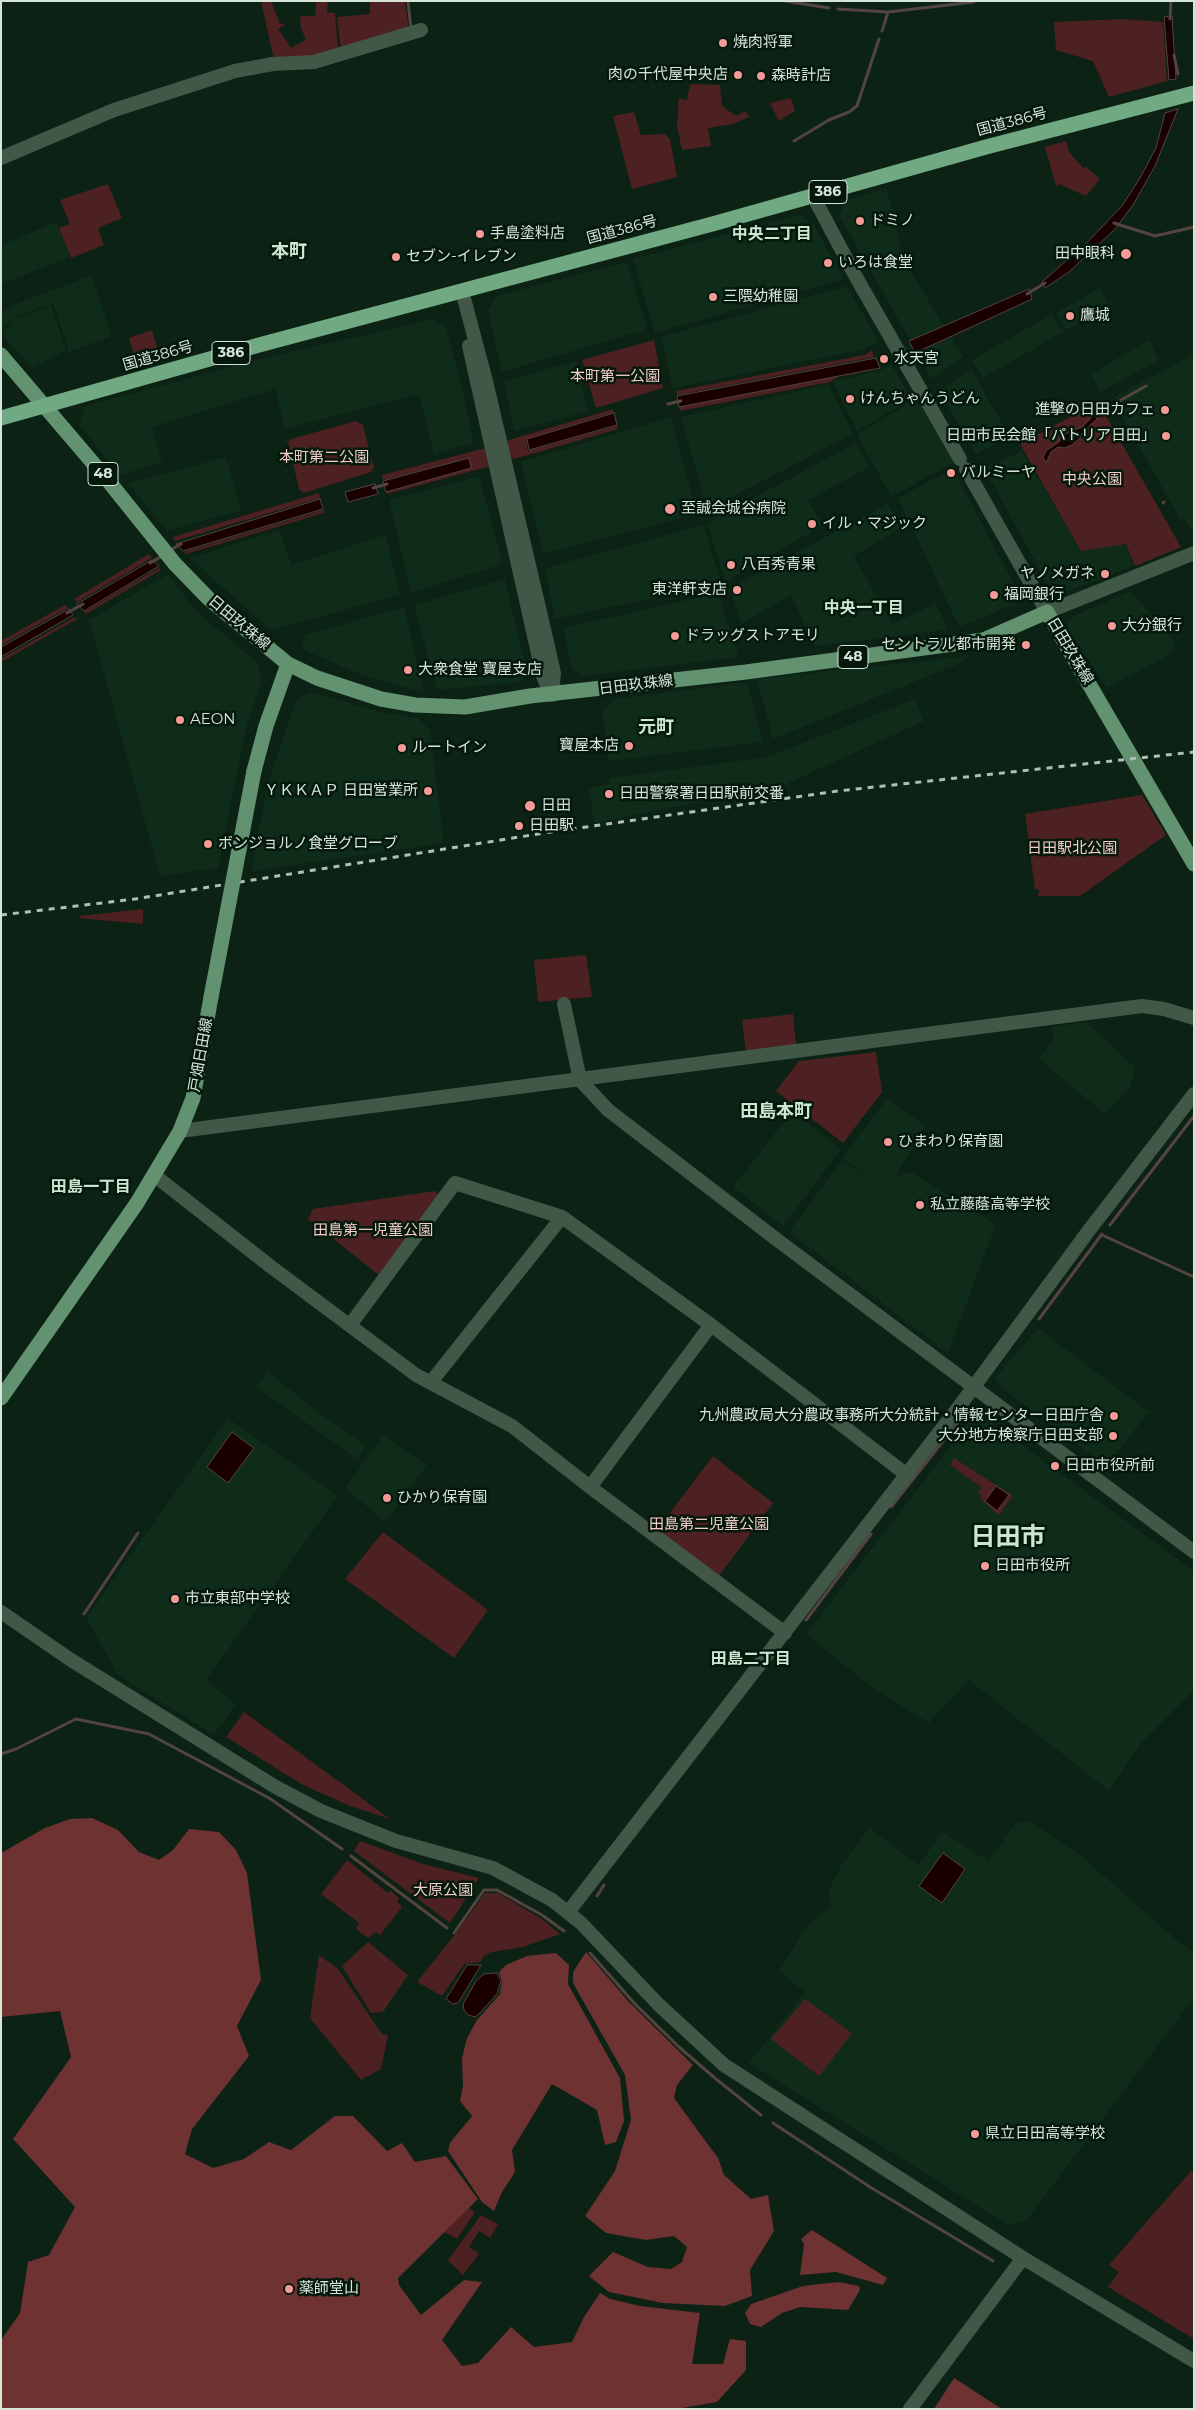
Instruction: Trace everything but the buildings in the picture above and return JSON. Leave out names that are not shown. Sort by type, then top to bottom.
[{"type":"highway","name":"国道386号","points":[[1,418],[259,345],[813,196],[986,147],[1194,93]]},
{"type":"main road","name":"日田玖珠線","points":[[1,355],[110,483],[175,564],[209,599],[288,664],[317,678],[372,696],[415,705],[465,707],[530,696],[746,672],[983,640],[1047,612],[1194,864]]},
{"type":"main road","name":"戸畑日田線","points":[[1,1398],[108,1246],[154,1175],[180,1131],[193,1098],[254,771],[266,726],[288,664]]},
{"type":"street","points":[[1,158],[114,110],[235,71],[273,64],[314,62],[421,30]]},
{"type":"street","points":[[813,196],[856,277],[1047,612],[1194,553]]},
{"type":"street","points":[[462,291],[464,317],[476,383],[543,676],[552,695]]},
{"type":"street","points":[[564,1004],[580,1080],[608,1110],[1194,1552]]},
{"type":"street","points":[[180,1131],[1004,1025],[1044,1017],[1142,1006],[1164,1008],[1194,1018]]},
{"type":"street","points":[[569,1911],[907,1475],[1194,1094]]},
{"type":"street","points":[[154,1175],[416,1375],[512,1426],[785,1633]]},
{"type":"street","points":[[350,1326],[455,1183],[562,1217],[711,1325],[907,1475]]},
{"type":"street","points":[[431,1382],[562,1217]]},
{"type":"street","points":[[590,1487],[711,1325]]},
{"type":"street","points":[[1,1612],[71,1660],[274,1786],[321,1811],[396,1842],[492,1868],[552,1900],[569,1911],[658,2004],[724,2065],[1023,2258],[1194,2361]]},
{"type":"street","points":[[910,2409],[1023,2258]]},
{"type":"shaded area","points":[[1172,16],[1176,79],[1169,80],[1164,17]]},
{"type":"shaded area","points":[[1178,109],[1155,166],[1133,205],[1114,230],[1069,272],[1045,288],[1042,282],[1078,252],[1122,206],[1156,148],[1165,113]]},
{"type":"shaded area","points":[[887,188],[903,259],[963,357],[932,379],[839,215],[847,200]]},
{"type":"shaded area","points":[[802,214],[813,224],[844,279],[655,333],[633,259]]},
{"type":"shaded area","points":[[56,222],[70,257],[1,284],[1,245]]},
{"type":"shaded area","points":[[627,262],[647,327],[645,330],[502,372],[488,311],[496,296]]},
{"type":"shaded area","points":[[92,275],[112,336],[69,352],[53,303],[14,318],[1,330],[1,313],[16,304]]},
{"type":"shaded area","points":[[847,286],[879,342],[860,350],[673,388],[661,337]]},
{"type":"shaded area","points":[[1100,288],[1110,306],[1066,330],[1056,313]]},
{"type":"shaded area","points":[[1029,289],[1032,299],[915,353],[909,341]]},
{"type":"shaded area","points":[[51,305],[66,350],[32,368],[1,333],[14,319]]},
{"type":"shaded area","points":[[1052,314],[1063,332],[983,378],[972,360]]},
{"type":"shaded area","points":[[433,319],[446,327],[474,443],[434,454],[419,394],[285,429],[275,389],[152,427],[162,462],[120,475],[79,425],[85,406],[257,360]]},
{"type":"shaded area","points":[[1149,340],[1159,360],[1101,392],[1091,374]]},
{"type":"shaded area","name":"日田市民会館「パトリア日田」","points":[[1194,354],[1194,536],[1185,520],[1181,521],[1112,398]]},
{"type":"shaded area","points":[[876,358],[880,368],[679,407],[677,396]]},
{"type":"shaded area","points":[[576,361],[588,411],[514,431],[504,381]]},
{"type":"shaded area","points":[[891,364],[912,399],[857,431],[833,382],[881,370]]},
{"type":"shaded area","points":[[971,369],[1010,437],[976,454],[939,391]]},
{"type":"shaded area","points":[[829,384],[853,434],[707,510],[681,417]]},
{"type":"shaded area","points":[[923,394],[960,459],[891,497],[857,435]]},
{"type":"shaded area","points":[[614,413],[617,425],[529,450],[527,439]]},
{"type":"shaded area","points":[[1094,415],[1097,419],[1082,433],[1079,439],[1072,445],[1064,448],[1058,447],[1051,452],[1046,463],[1043,457],[1046,451],[1060,441],[1060,436],[1082,427]]},
{"type":"shaded area","points":[[671,417],[697,514],[543,554],[521,462]]},
{"type":"shaded area","points":[[856,443],[870,467],[808,500],[823,525],[725,582],[707,523]]},
{"type":"shaded area","points":[[1022,451],[1081,551],[1126,544],[1134,566],[1054,596],[984,468]]},
{"type":"shaded area","points":[[226,457],[241,510],[167,531],[128,483]]},
{"type":"shaded area","points":[[469,458],[471,468],[386,492],[383,481]]},
{"type":"shaded area","points":[[953,469],[1023,601],[959,627],[898,498]]},
{"type":"shaded area","points":[[479,476],[503,564],[411,593],[389,500]]},
{"type":"shaded area","points":[[375,484],[378,494],[348,502],[345,492]]},
{"type":"shaded area","points":[[320,499],[323,509],[183,551],[176,544]]},
{"type":"shaded area","points":[[888,504],[901,528],[854,556],[892,624],[936,603],[948,630],[815,646],[791,595],[741,624],[730,588]]},
{"type":"shaded area","points":[[704,525],[722,584],[555,619],[545,568]]},
{"type":"shaded area","points":[[280,530],[291,565],[386,535],[400,595],[271,630],[190,558]]},
{"type":"shaded area","points":[[152,560],[159,566],[84,611],[77,604]]},
{"type":"shaded area","points":[[168,574],[196,611],[258,663],[262,681],[247,725],[218,868],[160,876],[89,620]]},
{"type":"shaded area","points":[[505,579],[527,673],[522,682],[437,690],[414,605]]},
{"type":"shaded area","points":[[1131,591],[1176,644],[1169,655],[1107,688],[1066,626],[1071,617]]},
{"type":"shaded area","points":[[718,593],[739,657],[582,676],[572,669],[563,628]]},
{"type":"shaded area","points":[[404,607],[424,693],[359,674],[302,649],[305,635]]},
{"type":"shaded area","points":[[69,609],[73,615],[1,657],[1,647]]},
{"type":"shaded area","points":[[969,656],[961,663],[773,739],[757,679]]},
{"type":"shaded area","points":[[747,682],[763,742],[609,761],[602,711],[615,699]]},
{"type":"shaded area","points":[[312,692],[376,711],[419,718],[430,731],[444,843],[252,871],[257,836],[272,770],[297,698]]},
{"type":"shaded area","points":[[915,699],[924,721],[782,786],[594,823],[589,788],[610,784],[609,778],[767,757]]},
{"type":"shaded area","points":[[1086,1022],[1135,1067],[1131,1086],[1105,1114],[1039,1059],[1054,1039],[1052,1027]]},
{"type":"shaded area","points":[[887,1099],[926,1126],[888,1189],[896,1177],[911,1172],[996,1224],[948,1353],[789,1232],[842,1160],[877,1182],[842,1158]]},
{"type":"shaded area","points":[[792,1111],[841,1149],[783,1226],[733,1187]]},
{"type":"shaded area","points":[[1038,1328],[1149,1412],[1106,1466],[1002,1388],[995,1378]]},
{"type":"shaded area","points":[[268,1371],[316,1411],[366,1445],[358,1460],[256,1387]]},
{"type":"shaded area","points":[[981,1415],[1194,1571],[1194,1690],[1141,1743],[1109,1791],[969,1680],[929,1723],[874,1689],[806,1634],[970,1421]]},
{"type":"shaded area","points":[[228,1418],[338,1496],[206,1680],[236,1704],[214,1735],[119,1676],[86,1618]]},
{"type":"shaded area","points":[[232,1432],[254,1448],[228,1483],[207,1467]]},
{"type":"shaded area","points":[[383,1435],[427,1465],[385,1522],[345,1488]]},
{"type":"shaded area","points":[[996,1486],[1009,1495],[997,1511],[985,1501]]},
{"type":"shaded area","points":[[92,1818],[118,1830],[139,1852],[159,1860],[173,1850],[189,1829],[219,1832],[236,1850],[247,1873],[261,1980],[237,2026],[249,2056],[192,2129],[185,2154],[213,2168],[244,2159],[269,2142],[291,2150],[335,2116],[353,2116],[387,2151],[402,2143],[415,2162],[446,2156],[478,2199],[398,2278],[399,2285],[421,2315],[464,2280],[482,2282],[442,2340],[462,2366],[478,2363],[511,2327],[534,2347],[572,2342],[584,2317],[600,2293],[610,2299],[640,2306],[700,2313],[692,2364],[723,2364],[730,2339],[746,2341],[746,2370],[717,2402],[676,2409],[1,2409],[1,2340],[20,2313],[28,2262],[49,2255],[75,2207],[13,2139],[71,2057],[60,2011],[1,2017],[1,1853],[45,1828],[70,1819]]},
{"type":"shaded area","points":[[1029,1821],[1078,1853],[1180,1943],[1194,1952],[1194,1998],[1026,2221],[1008,2225],[749,2063],[805,1992],[779,1971],[805,1928],[831,1905],[829,1891],[840,1867],[869,1828],[919,1865],[942,1831],[988,1861],[1016,1823]]},
{"type":"shaded area","points":[[943,1853],[965,1869],[942,1903],[919,1886]]},
{"type":"shaded area","points":[[586,1952],[629,2002],[693,2065],[677,2085],[674,2098],[718,2158],[724,2175],[751,2199],[768,2195],[774,2231],[750,2270],[752,2296],[725,2306],[663,2303],[609,2292],[589,2276],[613,2252],[648,2267],[671,2269],[682,2262],[687,2247],[674,2236],[646,2240],[606,2233],[585,2216],[615,2171],[631,2120],[625,2075],[573,1983],[573,1972]]},
{"type":"shaded area","points":[[556,1953],[569,1965],[568,1984],[620,2078],[624,2121],[616,2142],[605,2145],[597,2110],[552,2084],[512,2150],[515,2172],[502,2192],[494,2211],[482,2202],[448,2151],[450,2143],[472,2116],[460,2101],[463,2085],[462,2058],[467,2038],[477,2020],[500,1994],[502,1981],[499,1972],[506,1965],[527,1956]]},
{"type":"shaded area","points":[[467,1965],[481,1965],[458,2003],[453,2004],[446,1999]]},
{"type":"shaded area","points":[[497,1973],[501,1981],[497,1994],[475,2017],[468,2015],[464,2010],[463,2004],[476,1981],[484,1974]]},
{"type":"shaded area","points":[[812,2230],[887,2278],[883,2285],[836,2272],[800,2275],[804,2244],[801,2239]]},
{"type":"shaded area","points":[[838,2282],[859,2286],[860,2290],[848,2310],[800,2307],[782,2313],[761,2327],[750,2324],[745,2313],[751,2304],[803,2286]]},
{"type":"shaded area","points":[[954,2378],[1002,2409],[934,2409]]},
{"type":"green space","points":[[261,1],[271,1],[280,24],[286,24],[278,29],[291,48],[306,40],[301,28],[300,16],[315,16],[316,2],[328,2],[327,13],[335,13],[338,51],[315,56],[274,60]]},
{"type":"green space","points":[[370,1],[405,1],[409,31],[341,50],[337,17],[370,14]]},
{"type":"green space","points":[[1123,19],[1163,22],[1167,81],[1109,97],[1093,61],[1056,50],[1054,22]]},
{"type":"green space","points":[[690,84],[720,85],[722,106],[736,116],[746,111],[749,117],[733,124],[708,128],[711,146],[682,150],[677,125],[679,98],[687,100]]},
{"type":"green space","points":[[791,98],[795,111],[779,121],[770,103]]},
{"type":"green space","points":[[634,112],[641,135],[665,134],[670,139],[677,177],[632,189],[613,116]]},
{"type":"green space","points":[[1066,141],[1069,152],[1083,168],[1086,167],[1100,179],[1086,196],[1059,184],[1056,186],[1045,147]]},
{"type":"green space","points":[[108,184],[122,218],[98,228],[104,245],[71,258],[59,228],[70,224],[60,200]]},
{"type":"green space","points":[[152,330],[161,359],[137,367],[129,338]]},
{"type":"green space","name":"本町第一公園","points":[[654,340],[663,388],[596,408],[582,360]]},
{"type":"green space","points":[[872,350],[874,357],[677,395],[676,391],[865,355]]},
{"type":"green space","points":[[839,376],[830,382],[680,411],[679,407]]},
{"type":"green space","name":"中央公園","points":[[1098,402],[1181,547],[1135,566],[1126,544],[1081,551],[1020,444]]},
{"type":"green space","points":[[613,409],[614,412],[526,439],[528,451],[617,426],[618,429],[514,459],[507,455],[506,444],[509,440]]},
{"type":"green space","name":"本町第二公園","points":[[356,421],[363,425],[374,468],[371,472],[304,493],[299,489],[288,442],[291,439]]},
{"type":"green space","points":[[486,448],[493,462],[487,467],[387,494],[386,492],[471,468],[469,458],[383,480],[382,475]]},
{"type":"green space","points":[[319,493],[320,498],[175,541],[173,537]]},
{"type":"green space","points":[[324,510],[324,513],[186,554],[184,552]]},
{"type":"green space","points":[[149,554],[152,558],[77,602],[74,599]]},
{"type":"green space","points":[[159,568],[161,570],[86,614],[84,612]]},
{"type":"green space","points":[[65,605],[68,608],[1,645],[1,641]]},
{"type":"green space","points":[[75,617],[77,619],[1,662],[1,659]]},
{"type":"green space","name":"日田駅北公園","points":[[1142,795],[1166,835],[1080,896],[1038,896],[1039,890],[1035,889],[1025,814]]},
{"type":"green space","points":[[143,909],[143,924],[79,918],[80,916]]},
{"type":"green space","points":[[586,955],[592,997],[538,1002],[534,960]]},
{"type":"green space","points":[[793,1014],[796,1045],[746,1052],[742,1020]]},
{"type":"green space","points":[[876,1052],[882,1092],[843,1143],[776,1091],[799,1061]]},
{"type":"green space","name":"田島第一児童公園","points":[[435,1191],[440,1196],[379,1275],[308,1219],[313,1209]]},
{"type":"green space","name":"田島第二児童公園","points":[[713,1456],[773,1503],[716,1580],[654,1534]]},
{"type":"green space","points":[[954,1458],[1013,1496],[999,1515],[980,1499],[981,1495],[978,1493],[981,1487],[950,1465]]},
{"type":"green space","points":[[383,1532],[488,1610],[454,1658],[345,1579]]},
{"type":"green space","points":[[244,1712],[390,1819],[350,1806],[301,1784],[226,1737]]},
{"type":"green space","name":"大原公園","points":[[360,1841],[423,1864],[479,1878],[450,1923],[354,1851]]},
{"type":"green space","points":[[347,1860],[388,1893],[390,1890],[399,1898],[397,1901],[402,1907],[380,1935],[374,1932],[370,1938],[362,1934],[356,1929],[359,1923],[321,1894]]},
{"type":"green space","points":[[485,1893],[498,1893],[542,1919],[560,1934],[523,1947],[492,1952],[484,1956],[480,1962],[464,1964],[442,1996],[417,1982],[457,1932]]},
{"type":"green space","points":[[368,1942],[408,1975],[383,2012],[371,2013],[342,1966]]},
{"type":"green space","points":[[319,1955],[338,1969],[382,2034],[388,2035],[381,2069],[361,2080],[310,2018]]},
{"type":"green space","points":[[805,1999],[852,2033],[819,2076],[771,2039]]},
{"type":"green space","points":[[1191,2171],[1194,2172],[1194,2339],[1108,2287],[1119,2272],[1109,2265]]},
{"type":"green space","points":[[460,2203],[475,2212],[457,2239],[440,2230]]},
{"type":"green space","points":[[481,2215],[498,2224],[490,2238],[479,2231],[469,2247],[479,2254],[463,2275],[448,2260]]},
{"type":"waterway","points":[[408,1],[411,29]]},
{"type":"waterway","points":[[785,1],[829,8]]},
{"type":"waterway","points":[[1170,19],[1171,1]]},
{"type":"waterway","points":[[882,31],[888,12],[974,2]]},
{"type":"waterway","points":[[838,9],[888,12]]},
{"type":"waterway","points":[[794,141],[857,106],[879,39]]},
{"type":"waterway","points":[[1174,55],[1178,74]]},
{"type":"waterway","points":[[1114,223],[1155,236],[1194,227]]},
{"type":"waterway","points":[[1027,294],[1045,283]]},
{"type":"waterway","points":[[1114,404],[1146,386]]},
{"type":"waterway","points":[[668,404],[681,401]]},
{"type":"waterway","points":[[373,488],[387,484]]},
{"type":"waterway","points":[[169,551],[181,544]]},
{"type":"waterway","points":[[150,563],[162,556]]},
{"type":"waterway","points":[[67,613],[83,604]]},
{"type":"waterway","points":[[1110,1225],[1194,1116]]},
{"type":"waterway","points":[[1039,1319],[1102,1234]]},
{"type":"waterway","points":[[1102,1235],[1194,1277]]},
{"type":"waterway","points":[[891,1507],[962,1417]]},
{"type":"waterway","points":[[84,1614],[138,1533]]},
{"type":"waterway","points":[[806,1620],[871,1534]]},
{"type":"waterway","points":[[1,1754],[16,1749],[76,1719],[149,1734],[269,1798],[342,1849]]},
{"type":"waterway","points":[[351,1856],[447,1928]]},
{"type":"waterway","points":[[597,1896],[604,1885]]},
{"type":"waterway","points":[[454,1933],[484,1890],[497,1890],[542,1915],[564,1931]]},
{"type":"waterway","points":[[590,1953],[635,2004],[679,2047],[761,2115]]},
{"type":"waterway","points":[[773,2123],[870,2187],[993,2261]]},
{"type":"railway","points":[[1,915],[135,899],[544,833],[838,791],[1194,752]]},
{"type":"place","name":"焼肉将軍","points":[[723,43]]},
{"type":"place","name":"肉の千代屋中央店","points":[[738,75]]},
{"type":"place","name":"森時計店","points":[[761,76]]},
{"type":"place","name":"ドミノ","points":[[860,221]]},
{"type":"place","name":"手島塗料店","points":[[480,234]]},
{"type":"place","name":"田中眼科","points":[[1126,254]]},
{"type":"place","name":"セブン-イレブン","points":[[396,257]]},
{"type":"place","name":"いろは食堂","points":[[828,263]]},
{"type":"place","name":"三隈幼稚園","points":[[713,297]]},
{"type":"place","name":"鷹城","points":[[1070,316]]},
{"type":"place","name":"水天宮","points":[[884,359]]},
{"type":"place","name":"けんちゃんうどん","points":[[850,399]]},
{"type":"place","name":"進撃の日田カフェ","points":[[1165,410]]},
{"type":"place","name":"日田市民会館「パトリア日田」","points":[[1166,436]]},
{"type":"place","name":"バルミーヤ","points":[[951,473]]},
{"type":"place","name":"至誠会城谷病院","points":[[670,509]]},
{"type":"place","name":"イル・マジック","points":[[812,524]]},
{"type":"place","name":"八百秀青果","points":[[731,565]]},
{"type":"place","name":"ヤノメガネ","points":[[1105,574]]},
{"type":"place","name":"東洋軒支店","points":[[737,590]]},
{"type":"place","name":"福岡銀行","points":[[994,595]]},
{"type":"place","name":"大分銀行","points":[[1112,626]]},
{"type":"place","name":"ドラッグストアモリ","points":[[675,636]]},
{"type":"place","name":"セントラル都市開発","points":[[1026,645]]},
{"type":"place","name":"大衆食堂 寶屋支店","points":[[408,670]]},
{"type":"place","name":"AEON","points":[[180,720]]},
{"type":"place","name":"寶屋本店","points":[[629,746]]},
{"type":"place","name":"ルートイン","points":[[402,748]]},
{"type":"place","name":"ＹＫＫＡＰ 日田営業所","points":[[428,791]]},
{"type":"place","name":"日田警察署日田駅前交番","points":[[609,794]]},
{"type":"place","name":"日田","points":[[530,806]]},
{"type":"place","name":"日田駅","points":[[519,826]]},
{"type":"place","name":"ボンジョルノ食堂グローブ","points":[[208,844]]},
{"type":"place","name":"ひまわり保育園","points":[[888,1142]]},
{"type":"place","name":"私立藤蔭高等学校","points":[[920,1205]]},
{"type":"place","name":"九州農政局大分農政事務所大分統計・情報センター日田庁舎","points":[[1114,1416]]},
{"type":"place","name":"大分地方検察庁日田支部","points":[[1113,1436]]},
{"type":"place","name":"日田市役所前","points":[[1055,1466]]},
{"type":"place","name":"ひかり保育園","points":[[387,1498]]},
{"type":"place","name":"日田市役所","points":[[985,1566]]},
{"type":"place","name":"市立東部中学校","points":[[175,1599]]},
{"type":"place","name":"県立日田高等学校","points":[[975,2134]]},
{"type":"place","name":"薬師堂山","points":[[289,2289]]},
{"type":"district","name":"中央二丁目","points":[[772,234]]},
{"type":"district","name":"本町","points":[[289,252]]},
{"type":"district","name":"中央一丁目","points":[[864,608]]},
{"type":"district","name":"元町","points":[[656,728]]},
{"type":"district","name":"田島本町","points":[[776,1112]]},
{"type":"district","name":"田島一丁目","points":[[91,1187]]},
{"type":"district","name":"日田市","points":[[1008,1538]]},
{"type":"district","name":"田島二丁目","points":[[751,1659]]}]
